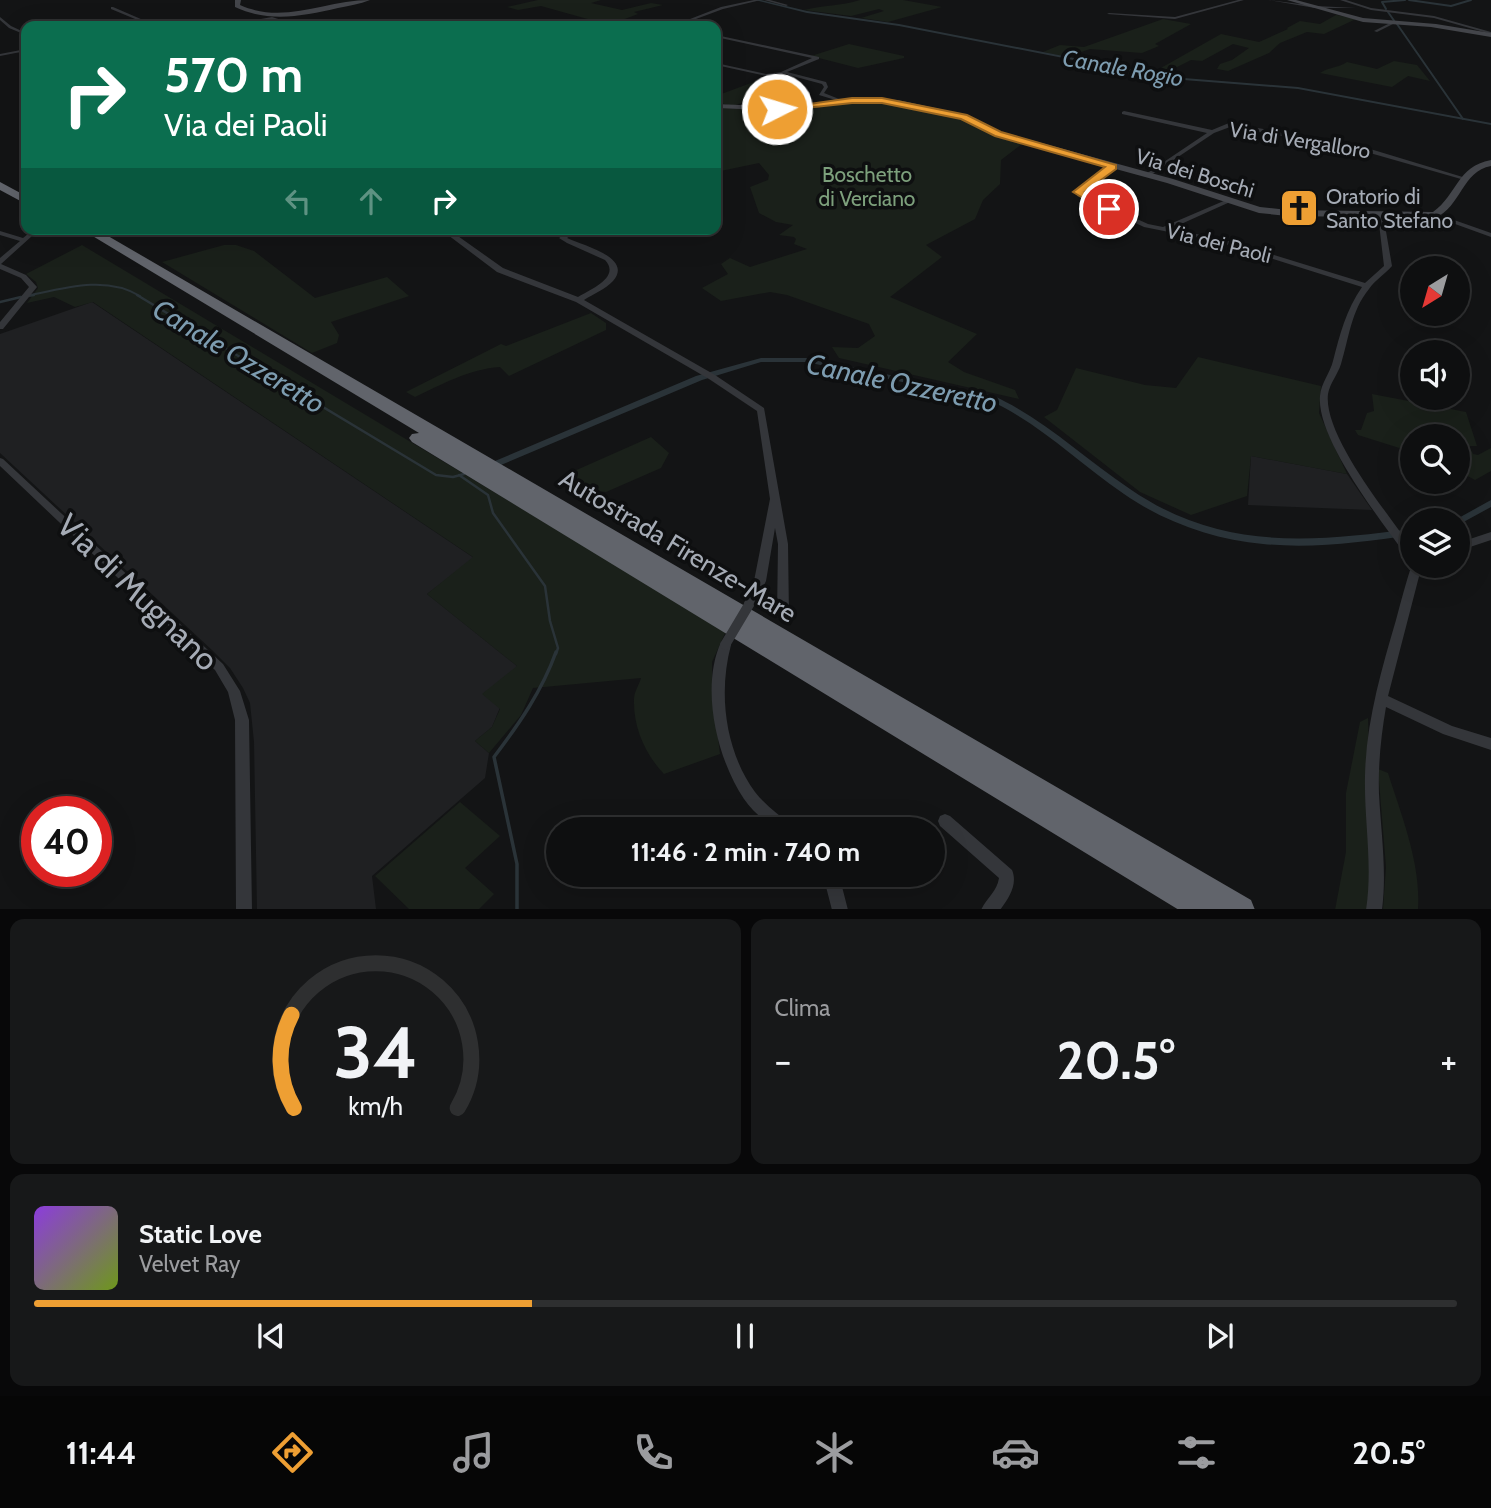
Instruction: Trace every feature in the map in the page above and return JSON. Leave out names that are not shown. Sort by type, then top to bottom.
[{"type":"highway","points":[[0,178],[21,190]]},
{"type":"highway","points":[[0,185],[21,198]]},
{"type":"highway","name":"Autostrada Firenze-Mare","points":[[84,235],[1206,909]]},
{"type":"highway","name":"Autostrada Firenze-Mare","points":[[97,235],[1241,909]]},
{"type":"street","points":[[238,0],[237,6],[245,11],[282,21]]},
{"type":"street","points":[[254,21],[367,0]]},
{"type":"street","points":[[687,21],[757,0]]},
{"type":"street","points":[[766,0],[786,5]]},
{"type":"street","points":[[1109,13],[1175,18],[1242,0]]},
{"type":"street","points":[[1270,0],[1317,7],[1365,8],[1428,16],[1472,30]]},
{"type":"street","points":[[1290,0],[1356,18],[1393,24],[1436,26]]},
{"type":"street","points":[[1342,0],[1365,8]]},
{"type":"street","points":[[112,8],[143,21]]},
{"type":"street","points":[[0,18],[21,32]]},
{"type":"street","points":[[1356,18],[1491,34]]},
{"type":"street","points":[[1376,31],[1393,24]]},
{"type":"street","points":[[721,37],[817,58],[784,70],[784,73]]},
{"type":"street","points":[[0,55],[21,51]]},
{"type":"street","points":[[721,65],[766,75],[784,73],[824,83],[826,85],[821,94],[842,101]]},
{"type":"street","name":"Via dei Boschi","points":[[721,106],[790,108],[842,101],[882,100],[951,114],[998,134],[1148,175],[1228,201],[1279,213],[1434,215]]},
{"type":"street","points":[[1124,113],[1212,132]]},
{"type":"street","name":"Via di Vergalloro","points":[[1148,175],[1212,132],[1229,125],[1357,147],[1463,178]]},
{"type":"street","points":[[1434,215],[1443,208],[1463,178],[1479,165],[1491,163]]},
{"type":"street","name":"Via dei Paoli","points":[[1112,167],[1079,190],[1079,195],[1142,225],[1220,240],[1366,286]]},
{"type":"street","points":[[1164,229],[1228,201]]},
{"type":"street","points":[[1381,215],[1388,266],[1366,286],[1355,304],[1347,323],[1334,376],[1324,393],[1324,405],[1326,419],[1355,474],[1400,539]]},
{"type":"street","points":[[1434,215],[1491,235]]},
{"type":"street","points":[[0,233],[21,242]]},
{"type":"street","points":[[0,327],[31,292],[31,281],[0,264],[21,242],[35,235]]},
{"type":"street","points":[[451,235],[500,270],[579,300],[712,377],[761,410],[783,544],[783,616]]},
{"type":"street","points":[[567,235],[562,238],[608,256],[614,266],[614,276],[610,281],[579,300]]},
{"type":"street","name":"Via di Mugnano","points":[[0,460],[219,667],[234,691],[242,720],[244,909]]},
{"type":"street","points":[[772,817],[751,797],[737,775],[723,732],[716,679],[725,645],[760,581],[775,499]]},
{"type":"street","points":[[1470,543],[1491,536]]},
{"type":"street","points":[[1374,909],[1378,891],[1378,851],[1372,777],[1377,710],[1414,578]]},
{"type":"street","points":[[1382,699],[1448,730],[1491,744]]},
{"type":"street","points":[[945,821],[1007,875],[1007,887],[989,909]]},
{"type":"street","points":[[834,887],[840,909]]},
{"type":"shaded area","points":[[92,302],[474,558],[427,594],[517,666],[492,727],[475,741],[489,753],[485,778],[372,876],[376,909],[257,909],[254,742],[250,703],[243,688],[230,668],[213,651],[0,453],[0,334]]},
{"type":"shaded area","points":[[1251,456],[1347,474],[1372,510],[1248,505]]},
{"type":"green space","points":[[538,0],[601,0],[591,3],[622,10],[651,3],[663,5],[634,12],[638,14],[620,21],[595,21],[541,6],[518,10],[507,7]]},
{"type":"green space","points":[[860,0],[903,0],[942,7],[888,22],[861,18],[884,11],[879,9],[851,16],[804,10]]},
{"type":"green space","points":[[1336,15],[1356,19],[1324,34],[1307,32],[1228,71],[1217,69],[1220,64],[1232,60],[1249,48],[1233,44],[1202,61],[1191,60],[1161,75],[1152,73],[1221,34],[1259,42],[1300,21],[1320,24]]},
{"type":"green space","points":[[1163,19],[1191,24],[1155,44],[1159,46],[1142,53],[1090,49],[1067,57],[1043,52],[1060,45],[1084,47]]},
{"type":"green space","points":[[849,44],[904,58],[858,68],[811,56]]},
{"type":"green space","points":[[1394,61],[1417,65],[1430,81],[1408,76],[1392,87],[1320,73],[1347,62],[1377,69]]},
{"type":"green space","points":[[759,80],[786,87],[733,106],[721,103],[721,94]]},
{"type":"green space","name":"Boschetto di Verciano","points":[[846,102],[899,104],[957,117],[989,133],[1022,144],[1001,160],[1000,184],[983,200],[975,219],[926,245],[942,257],[890,297],[977,334],[948,362],[964,372],[1015,390],[1019,399],[839,358],[832,347],[858,348],[875,336],[869,324],[787,295],[770,292],[721,301],[702,288],[728,274],[721,264],[730,258],[750,267],[807,249],[794,244],[794,237],[779,235],[793,225],[776,222],[759,213],[750,187],[768,180],[769,175],[759,163],[721,171],[721,108],[792,110]]},
{"type":"green space","points":[[82,245],[726,631],[712,662],[712,691],[720,754],[664,774],[651,758],[638,730],[634,696],[641,678],[533,688],[521,715],[489,753],[475,741],[492,727],[500,709],[482,694],[517,666],[427,594],[473,557],[93,302],[75,307],[54,297],[27,303],[38,288],[36,282],[26,274]]},
{"type":"green space","points":[[224,245],[236,245],[254,251],[315,298],[387,277],[409,296],[331,322],[339,335],[337,343],[312,353],[162,262]]},
{"type":"green space","points":[[591,313],[606,323],[606,330],[509,376],[500,367],[489,368],[456,378],[415,397],[406,392],[501,344],[506,346]]},
{"type":"green space","points":[[1198,357],[1321,386],[1319,413],[1347,474],[1251,456],[1247,496],[1191,515],[1140,492],[1044,417],[1057,410],[1076,368],[1145,385],[1176,388]]},
{"type":"green space","points":[[1372,394],[1400,399],[1400,410],[1466,412],[1470,424],[1400,424],[1400,448],[1358,435],[1355,430],[1361,430],[1367,413],[1374,411]]},
{"type":"green space","points":[[1470,424],[1477,446],[1470,446]]},
{"type":"green space","points":[[651,437],[669,453],[661,468],[606,492],[588,490],[571,481],[572,472]]},
{"type":"green space","points":[[1470,448],[1473,454],[1478,455],[1491,448],[1491,471],[1475,480],[1470,477]]},
{"type":"green space","points":[[1368,718],[1373,909],[1335,909],[1346,852],[1346,793],[1360,722]]},
{"type":"green space","points":[[1378,769],[1388,773],[1414,858],[1418,909],[1383,909],[1386,867]]},
{"type":"green space","points":[[460,802],[500,836],[465,868],[494,894],[479,909],[409,909],[375,876]]},
{"type":"waterway","name":"Canale Rogio","points":[[757,0],[807,12],[899,25],[1171,78],[1298,88],[1491,124]]},
{"type":"waterway","points":[[1386,9],[1382,2],[1405,0]]},
{"type":"waterway","points":[[1409,0],[1451,6],[1471,0]]},
{"type":"waterway","points":[[1388,12],[1395,22]]},
{"type":"waterway","points":[[1397,24],[1463,119]]},
{"type":"waterway","name":"Canale Ozzeretto","points":[[34,295],[27,296],[70,287],[99,285],[113,286],[140,296]]},
{"type":"waterway","name":"Canale Ozzeretto","points":[[137,295],[436,475],[459,475]]},
{"type":"waterway","name":"Canale Ozzeretto","points":[[0,302],[21,297]]},
{"type":"waterway","name":"Canale Ozzeretto","points":[[498,463],[699,378],[761,360],[806,360],[991,398],[1028,417],[1142,501],[1174,518],[1209,530],[1245,539],[1280,542],[1337,540],[1400,533]]},
{"type":"waterway","name":"Canale Ozzeretto","points":[[459,475],[464,474]]},
{"type":"waterway","points":[[459,475],[488,495],[493,513],[545,586],[550,621],[558,648],[556,654]]},
{"type":"waterway","name":"Canale Ozzeretto","points":[[1470,515],[1491,503]]},
{"type":"waterway","points":[[517,909],[517,864],[494,757],[529,707],[556,652]]},
{"type":"place","name":"Oratorio di Santo Stefano","points":[[1299,208]]},
{"type":"route","points":[[777,109],[852,100],[882,100],[964,117],[998,134],[1112,167],[1078,192],[1082,197],[1109,209]]}]
